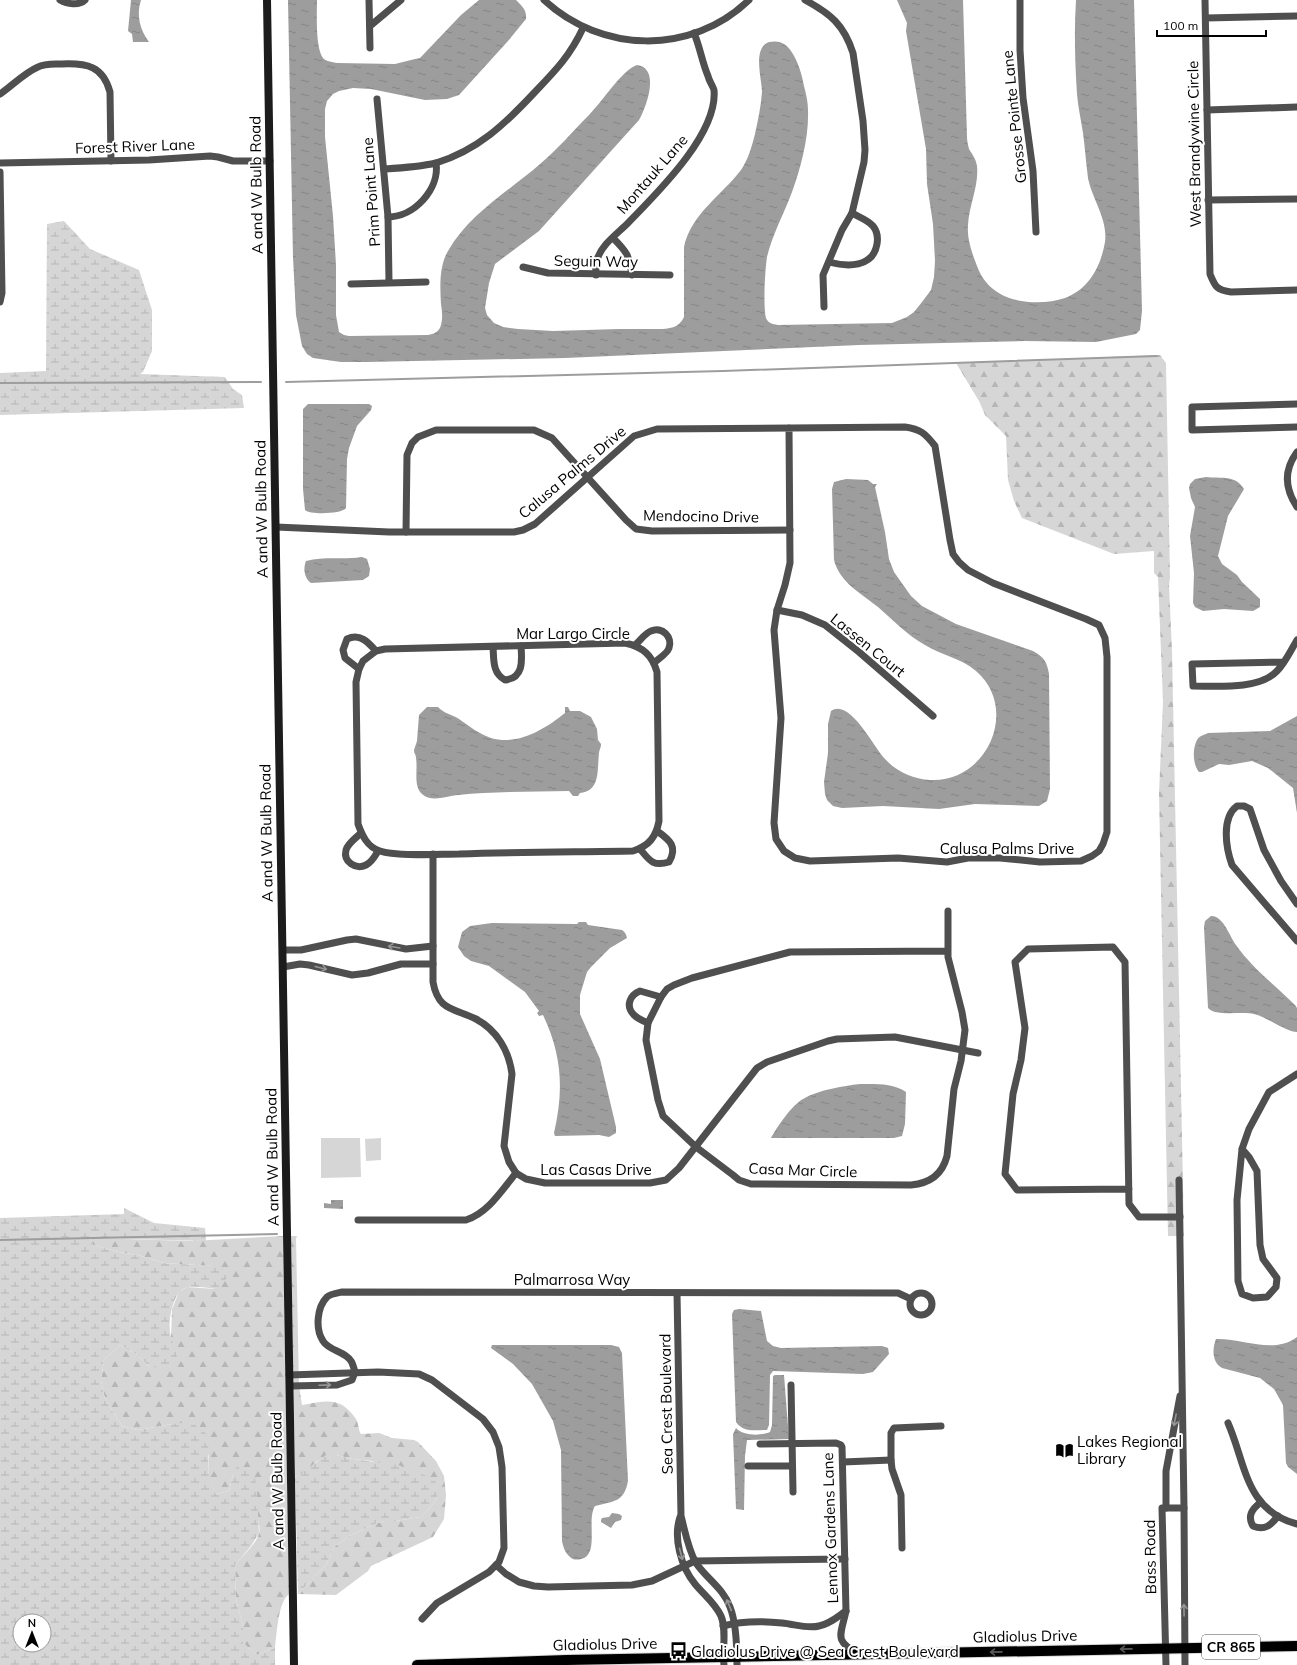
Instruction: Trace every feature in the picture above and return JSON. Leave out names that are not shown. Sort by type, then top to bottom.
[{"type":"main road","name":"Gladiolus Drive","points":[[417,1665],[567,1660],[737,1661],[861,1655],[1297,1646]]},
{"type":"street","points":[[60,0],[75,4],[82,3],[85,0]]},
{"type":"street","name":"A and W Bulb Road","points":[[267,0],[294,1665]]},
{"type":"street","points":[[369,0],[370,48]]},
{"type":"street","points":[[370,26],[400,0]]},
{"type":"street","points":[[544,0],[556,12],[582,28],[605,35],[643,42],[670,39],[694,33],[728,16],[749,0]]},
{"type":"street","points":[[805,0],[824,10],[835,19],[849,42],[853,54],[863,121],[865,150],[861,178],[852,213],[842,230],[822,279],[824,307]]},
{"type":"street","name":"Grosse Pointe Lane","points":[[1020,0],[1020,50],[1023,98],[1033,171],[1036,232]]},
{"type":"street","name":"West Brandywine Circle","points":[[1205,0],[1210,274],[1216,287],[1223,291],[1297,290]]},
{"type":"street","points":[[1206,18],[1297,16]]},
{"type":"street","points":[[384,169],[436,163],[480,143],[505,123],[561,65],[569,54],[582,28]]},
{"type":"street","name":"Montauk Lane","points":[[596,275],[596,261],[601,250],[646,205],[691,152],[704,131],[710,117],[714,90],[708,76],[700,45],[694,33]]},
{"type":"street","points":[[0,94],[34,69],[47,64],[80,63],[96,69],[108,84],[110,92],[111,161]]},
{"type":"street","name":"Prim Point Lane","points":[[377,99],[388,217],[389,282]]},
{"type":"street","points":[[1207,110],[1297,107]]},
{"type":"street","name":"Forest River Lane","points":[[0,163],[176,159],[210,156],[233,161],[270,160]]},
{"type":"street","points":[[388,217],[403,215],[413,209],[432,188],[437,174],[436,163]]},
{"type":"street","points":[[0,172],[2,293],[0,302]]},
{"type":"street","points":[[1208,200],[1297,199]]},
{"type":"street","points":[[829,262],[850,266],[865,262],[871,258],[877,246],[876,234],[872,225],[852,213]]},
{"type":"street","points":[[613,238],[623,248],[629,258],[632,275]]},
{"type":"street","name":"Seguin Way","points":[[523,267],[548,273],[596,275],[670,275]]},
{"type":"street","points":[[351,284],[426,282]]},
{"type":"street","points":[[1297,404],[1192,407],[1192,430],[1297,427]]},
{"type":"street","name":"Calusa Palms Drive","points":[[276,527],[406,532],[514,532],[523,530],[535,524],[634,436],[642,432],[657,429],[905,427],[917,429],[928,437],[935,446],[950,540],[953,554],[959,562],[968,570],[985,579],[1086,618],[1099,625],[1105,638],[1107,658],[1107,832],[1103,844],[1092,856],[1082,861],[1040,862],[1000,858],[968,858],[947,862],[898,858],[810,861],[795,858],[784,852],[776,839],[774,823],[781,718],[774,630],[777,610],[790,563],[789,428]]},
{"type":"street","name":"Mendocino Drive","points":[[406,532],[407,455],[412,444],[418,437],[436,430],[534,430],[552,438],[626,520],[636,529],[652,531],[790,530]]},
{"type":"street","points":[[1297,452],[1288,467],[1286,477],[1287,487],[1291,498],[1297,507]]},
{"type":"street","name":"Lassen Court","points":[[777,610],[802,615],[825,625],[859,652],[933,716]]},
{"type":"street","points":[[359,669],[345,658],[342,650],[347,639],[352,636],[361,637],[376,651],[363,662],[359,669],[356,694],[358,824],[366,842],[378,851],[388,853],[433,854],[626,851],[640,849],[653,839],[657,831],[659,813],[657,672],[654,663],[666,653],[670,645],[669,637],[663,631],[655,630],[650,631],[635,645]]},
{"type":"street","points":[[1283,662],[1192,664],[1192,686],[1235,686],[1268,678],[1277,671],[1283,662],[1297,640]]},
{"type":"street","name":"Mar Largo Circle","points":[[376,651],[385,649],[625,644],[635,645],[649,655],[654,663]]},
{"type":"street","points":[[494,646],[496,671],[501,678],[505,680],[517,676],[520,673],[522,660],[521,646]]},
{"type":"street","points":[[1297,904],[1281,881],[1264,850],[1250,809],[1244,806],[1237,806],[1230,814],[1227,822],[1227,852],[1232,865],[1297,941]]},
{"type":"street","points":[[640,849],[652,862],[660,865],[668,862],[673,854],[672,846],[667,838],[657,831]]},
{"type":"street","points":[[361,833],[351,842],[346,850],[346,859],[352,866],[360,867],[368,864],[378,851]]},
{"type":"street","points":[[358,1220],[466,1220],[474,1217],[482,1211],[516,1173],[509,1162],[504,1146],[512,1083],[508,1056],[500,1041],[489,1028],[475,1019],[451,1010],[441,1002],[434,990],[433,854]]},
{"type":"street","name":"Casa Mar Circle","points":[[948,911],[949,965],[964,1022],[962,1050],[954,1089],[947,1156],[940,1172],[928,1182],[911,1185],[752,1184],[739,1180],[696,1147],[668,1122],[662,1112],[646,1040],[648,1024],[661,997],[667,989],[683,981],[790,952],[948,951]]},
{"type":"street","points":[[283,950],[301,950],[356,939],[406,949],[433,946]]},
{"type":"street","points":[[1129,1189],[1016,1190],[1005,1174],[1013,1094],[1021,1060],[1025,1028],[1015,962],[1028,948],[1112,947],[1125,962],[1130,1204],[1140,1217],[1180,1217]]},
{"type":"street","points":[[283,967],[300,964],[309,965],[352,975],[368,973],[401,964],[433,964]]},
{"type":"street","points":[[648,1024],[634,1015],[631,1011],[629,1003],[630,999],[633,995],[640,991],[661,997]]},
{"type":"street","name":"Las Casas Drive","points":[[516,1173],[526,1179],[545,1183],[658,1182],[666,1180],[696,1147],[753,1072],[767,1062],[837,1039],[895,1037],[978,1053]]},
{"type":"street","points":[[1242,1149],[1258,1171],[1260,1245],[1263,1259],[1278,1278],[1276,1287],[1267,1297],[1253,1298],[1242,1294],[1238,1281],[1237,1200],[1242,1149],[1249,1129],[1269,1092],[1297,1074]]},
{"type":"street","points":[[1179,1180],[1183,1382],[1185,1665]]},
{"type":"street","name":"Palmarrosa Way","points":[[355,1372],[352,1361],[347,1356],[324,1342],[320,1335],[318,1318],[320,1307],[328,1296],[342,1292],[898,1293],[911,1299]]},
{"type":"street","name":"Sea Crest Boulevard","points":[[677,1292],[681,1516],[678,1532],[678,1544],[685,1567],[694,1583],[714,1605],[721,1616],[723,1626],[723,1661]]},
{"type":"street","points":[[290,1386],[337,1384],[352,1380],[355,1372]]},
{"type":"street","points":[[289,1375],[355,1372],[419,1374],[432,1380],[483,1419],[493,1432],[499,1447],[502,1467],[504,1548],[499,1562],[489,1572],[438,1603],[422,1619]]},
{"type":"street","points":[[1166,1508],[1166,1471],[1183,1382]]},
{"type":"street","points":[[791,1385],[793,1492]]},
{"type":"street","points":[[1228,1423],[1236,1442],[1246,1476],[1254,1492],[1261,1502],[1278,1516],[1297,1524]]},
{"type":"street","points":[[902,1548],[901,1495],[892,1469],[891,1433],[894,1428],[941,1426]]},
{"type":"street","points":[[760,1444],[792,1443]]},
{"type":"street","name":"Lennox Gardens Lane","points":[[792,1443],[836,1443],[842,1447],[846,1611],[840,1633],[841,1641],[846,1647],[861,1655]]},
{"type":"street","points":[[843,1462],[891,1460]]},
{"type":"street","points":[[748,1466],[792,1466]]},
{"type":"street","points":[[1261,1502],[1253,1508],[1250,1514],[1250,1521],[1254,1526],[1264,1528],[1268,1527],[1278,1516]]},
{"type":"street","name":"Bass Road","points":[[1166,1665],[1162,1508],[1184,1508]]},
{"type":"street","name":"Sea Crest Boulevard","points":[[681,1516],[688,1543],[695,1561],[723,1594],[730,1606],[734,1623],[737,1661]]},
{"type":"street","points":[[496,1565],[506,1574],[519,1582],[534,1586],[548,1587],[632,1585],[652,1581],[685,1567],[695,1561],[845,1559]]},
{"type":"street","name":"Lennox Gardens Lane","points":[[723,1626],[734,1623],[748,1622],[818,1626],[831,1622],[846,1611]]},
{"type":"green space","points":[[64,221],[90,249],[139,270],[152,310],[152,351],[143,372],[140,374],[225,377],[233,389],[242,395],[244,408],[0,415],[0,373],[46,371],[47,224]]},
{"type":"green space","points":[[1160,355],[1166,363],[1169,585],[1172,651],[1184,1236],[1168,1236],[1159,793],[1163,702],[1158,577],[1154,573],[1154,551],[1114,554],[1022,518],[1014,501],[1008,480],[1006,436],[985,415],[979,401],[956,363]]},
{"type":"green space","points":[[321,1138],[360,1138],[361,1177],[321,1178]]},
{"type":"green space","points":[[381,1138],[381,1160],[366,1161],[365,1139]]},
{"type":"green space","points":[[124,1208],[154,1223],[205,1228],[206,1241],[90,1238],[93,1245],[138,1255],[164,1263],[213,1266],[229,1276],[216,1289],[188,1287],[183,1289],[178,1294],[170,1316],[170,1331],[174,1344],[179,1351],[176,1358],[167,1368],[150,1367],[136,1354],[120,1345],[104,1360],[101,1380],[105,1399],[122,1426],[138,1430],[191,1422],[208,1435],[209,1479],[216,1494],[229,1491],[233,1474],[238,1464],[255,1478],[259,1533],[251,1546],[235,1565],[236,1599],[243,1626],[243,1643],[257,1655],[275,1647],[275,1665],[0,1665],[0,1218],[124,1214]]},
{"type":"green space","points":[[283,1236],[289,1594],[285,1598],[280,1611],[275,1647],[257,1655],[243,1643],[243,1626],[236,1599],[235,1565],[252,1546],[259,1533],[258,1519],[250,1503],[233,1474],[229,1491],[216,1494],[209,1480],[209,1455],[172,1424],[138,1430],[122,1426],[105,1399],[101,1380],[104,1360],[120,1345],[136,1354],[150,1367],[171,1338],[172,1309],[179,1292],[187,1287],[216,1289],[213,1266],[164,1263],[138,1255],[93,1245],[90,1238],[192,1241]]},
{"type":"green space","points":[[291,1236],[297,1236],[299,1386],[302,1405],[319,1402],[338,1403],[350,1412],[356,1419],[361,1434],[379,1433],[392,1438],[414,1440],[418,1442],[436,1461],[444,1476],[446,1495],[444,1519],[433,1537],[371,1566],[368,1571],[336,1595],[298,1594],[326,1565],[334,1547],[349,1536],[385,1521],[421,1517],[434,1503],[438,1495],[372,1461],[336,1455],[317,1461],[307,1471],[295,1478]]},
{"type":"green space","points":[[326,1455],[336,1455],[353,1459],[398,1465],[432,1478],[438,1485],[438,1495],[434,1503],[421,1517],[385,1521],[349,1536],[334,1547],[326,1565],[298,1594],[295,1478]]},
{"type":"water","points":[[131,0],[141,0],[139,17],[143,32],[149,42],[133,42],[132,34],[128,31]]},
{"type":"water","points":[[288,0],[317,0],[317,31],[319,48],[324,59],[337,63],[395,64],[420,58],[461,15],[479,0],[516,0],[524,8],[526,13],[526,19],[459,95],[447,99],[425,100],[371,89],[353,88],[333,94],[327,101],[325,109],[325,137],[333,216],[336,265],[336,315],[339,332],[349,336],[428,335],[438,331],[442,320],[440,291],[443,263],[448,251],[457,238],[478,214],[553,152],[594,109],[625,73],[637,65],[644,68],[648,73],[650,81],[648,98],[639,120],[539,231],[495,264],[489,283],[485,308],[487,315],[494,323],[503,327],[518,329],[553,331],[662,329],[670,328],[679,324],[684,317],[684,247],[693,225],[700,215],[741,170],[748,157],[755,134],[762,97],[759,57],[764,45],[773,41],[784,44],[795,57],[802,75],[807,98],[808,120],[804,152],[792,192],[767,257],[764,297],[766,318],[770,323],[778,325],[892,323],[907,317],[914,312],[931,290],[935,261],[933,224],[927,184],[926,149],[906,31],[907,23],[897,0],[963,0],[967,138],[969,149],[977,166],[977,181],[969,218],[968,233],[969,242],[982,276],[993,289],[1012,299],[1045,302],[1065,298],[1081,289],[1092,276],[1097,268],[1105,242],[1102,217],[1088,178],[1083,133],[1077,99],[1075,47],[1076,0],[1134,0],[1142,311],[1140,330],[1136,334],[1096,342],[1024,341],[859,345],[565,358],[341,362],[313,358],[307,354],[302,346],[296,315],[293,257]]},
{"type":"water","points":[[308,404],[369,404],[372,406],[371,410],[357,426],[349,448],[347,459],[346,508],[339,512],[313,513],[305,510],[303,489],[303,409]]},
{"type":"water","points":[[1206,477],[1232,479],[1240,484],[1244,489],[1228,516],[1218,556],[1222,564],[1237,575],[1242,582],[1260,599],[1260,607],[1253,611],[1224,609],[1203,611],[1195,607],[1193,603],[1194,573],[1190,536],[1195,507],[1189,488],[1190,484],[1195,479]]},
{"type":"water","points":[[846,479],[868,480],[873,484],[877,484],[875,487],[885,532],[889,559],[894,572],[911,596],[922,606],[956,624],[1033,651],[1040,655],[1044,660],[1049,674],[1050,789],[1047,801],[1039,806],[975,804],[939,809],[883,806],[842,808],[833,806],[827,800],[824,782],[828,753],[828,724],[831,711],[838,709],[846,711],[854,718],[880,753],[895,768],[911,776],[930,780],[950,778],[967,770],[981,757],[991,741],[996,723],[995,704],[989,687],[976,671],[964,663],[931,648],[912,637],[878,607],[852,587],[841,575],[834,560],[832,489],[834,482]]},
{"type":"water","points":[[362,557],[367,559],[370,569],[369,576],[363,580],[311,583],[304,570],[306,561]]},
{"type":"water","points":[[427,707],[438,707],[474,730],[491,738],[501,740],[521,738],[540,730],[565,713],[565,707],[568,707],[570,711],[580,711],[591,717],[597,729],[598,740],[601,744],[595,784],[592,788],[580,793],[578,796],[573,796],[569,791],[486,793],[458,795],[435,799],[426,797],[419,791],[416,777],[416,757],[414,750],[417,741],[419,715]]},
{"type":"water","points":[[1297,716],[1297,813],[1293,788],[1268,768],[1252,761],[1229,765],[1219,764],[1202,772],[1199,772],[1197,769],[1194,761],[1194,748],[1197,740],[1202,736],[1208,733],[1270,731]]},
{"type":"water","points":[[1211,916],[1219,919],[1223,923],[1236,945],[1249,961],[1295,1005],[1297,1008],[1297,1032],[1287,1030],[1254,1014],[1223,1013],[1212,1011],[1208,1008],[1204,927],[1205,921]]},
{"type":"water","points":[[579,922],[586,922],[588,925],[622,930],[627,938],[610,948],[591,967],[587,972],[580,995],[580,1014],[600,1059],[616,1127],[616,1133],[609,1137],[599,1135],[555,1136],[554,1133],[560,1087],[559,1073],[554,1044],[543,1015],[539,1016],[537,1013],[539,1011],[525,992],[489,966],[471,961],[464,956],[458,947],[462,932],[470,926],[492,923],[577,924]]},
{"type":"water","points":[[860,1084],[878,1084],[896,1087],[906,1092],[905,1124],[902,1136],[894,1138],[771,1138],[790,1111],[803,1099],[838,1087]]},
{"type":"water","points":[[331,1200],[343,1200],[343,1209],[324,1208],[324,1203],[331,1204]]},
{"type":"water","points":[[734,1310],[761,1311],[767,1341],[773,1346],[781,1348],[882,1346],[888,1348],[889,1354],[873,1372],[863,1374],[773,1371],[770,1375],[769,1425],[767,1430],[742,1428],[736,1422],[732,1314]]},
{"type":"water","points":[[1297,1337],[1297,1474],[1288,1467],[1286,1463],[1283,1405],[1274,1389],[1260,1378],[1222,1368],[1216,1362],[1214,1347],[1216,1339],[1278,1345]]},
{"type":"water","points":[[492,1345],[611,1345],[619,1347],[622,1353],[628,1481],[621,1497],[612,1502],[595,1506],[592,1520],[590,1551],[587,1556],[581,1559],[577,1560],[571,1558],[564,1549],[562,1541],[561,1450],[553,1421],[532,1384],[513,1364],[491,1348]]},
{"type":"water","points":[[784,1375],[789,1439],[747,1440],[745,1456],[744,1510],[736,1509],[733,1434],[736,1428],[747,1434],[762,1434],[770,1432],[772,1425],[773,1376]]},
{"type":"water","points":[[612,1513],[622,1516],[621,1520],[615,1522],[611,1528],[601,1522],[601,1520],[602,1518],[609,1517]]},
{"type":"waterway","points":[[286,382],[723,371],[1157,356]]},
{"type":"waterway","points":[[0,383],[261,382]]},
{"type":"waterway","points":[[0,1240],[277,1234]]},
{"type":"place","name":"Lakes Regional Library","points":[[1064,1450]]},
{"type":"place","name":"Gladiolus Drive @ Sea Crest Boulevard","points":[[678,1651]]}]
